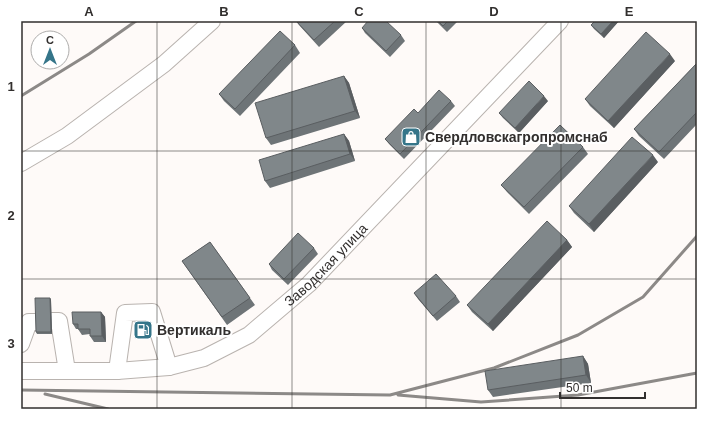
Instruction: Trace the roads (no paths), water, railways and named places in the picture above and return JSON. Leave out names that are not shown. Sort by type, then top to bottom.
[{"type":"street","points":[[21,163],[67,136],[164,64],[212,21]]},
{"type":"street","name":"Заводская улица","points":[[21,371],[117,370],[169,366],[204,358],[249,335],[309,284],[560,21]]},
{"type":"street","points":[[117,370],[125,313],[152,312],[169,366]]},
{"type":"street","points":[[21,344],[29,322],[59,321],[67,371]]},
{"type":"railway","points":[[21,96],[89,54],[136,21]]},
{"type":"railway","points":[[21,390],[390,395],[494,368],[578,335],[643,297],[697,236]]},
{"type":"railway","points":[[398,395],[481,402],[578,395],[697,373]]},
{"type":"railway","points":[[45,394],[108,409]]},
{"type":"place","name":"Свердловскагропромснаб","points":[[411,137]]},
{"type":"place","name":"Вертикаль","points":[[143,330]]}]
